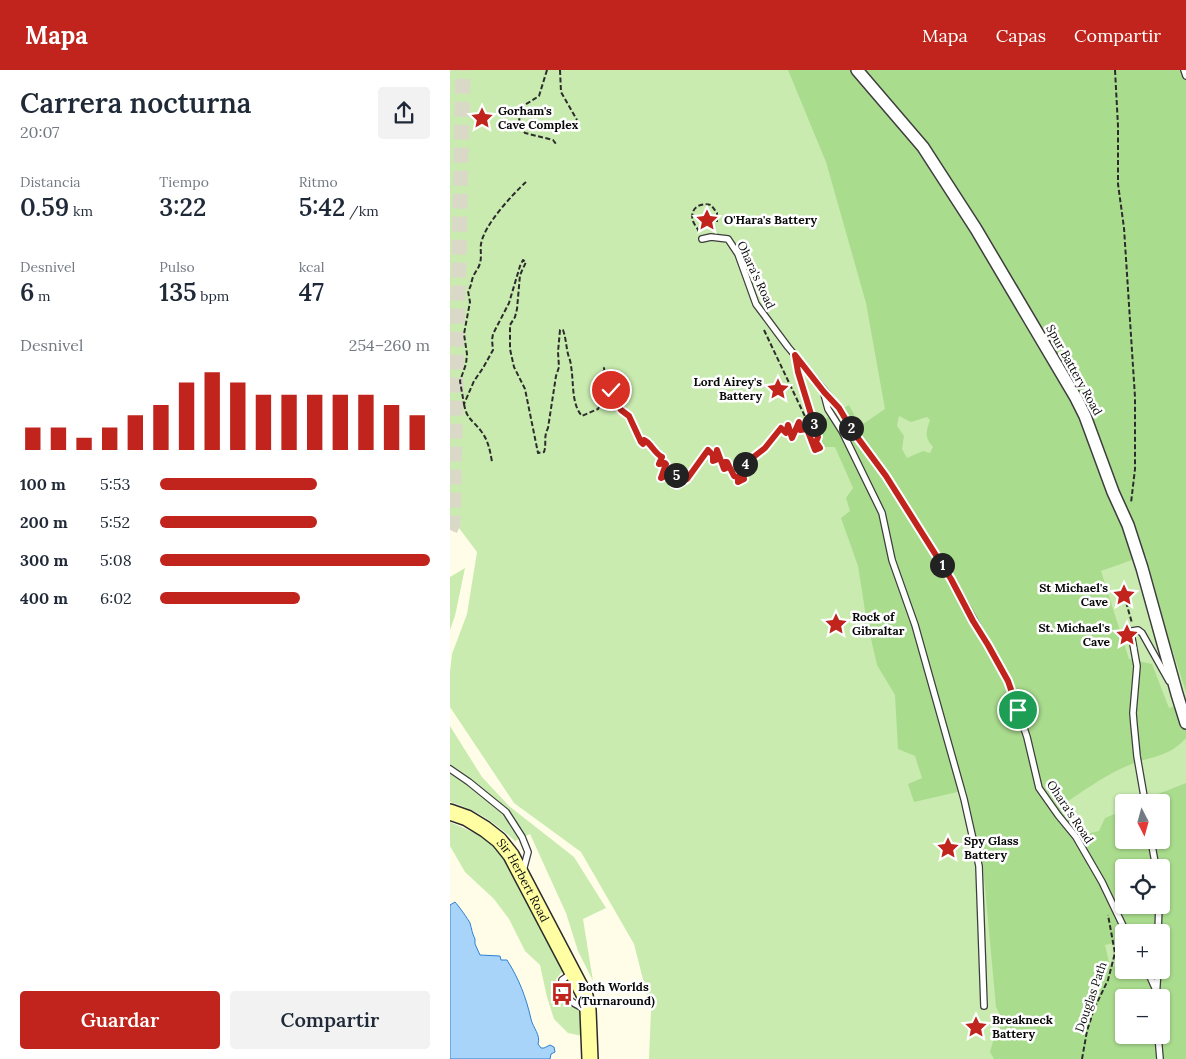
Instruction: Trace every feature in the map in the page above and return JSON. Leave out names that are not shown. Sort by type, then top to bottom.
[{"type":"main road","name":"Sir Herbert Road","points":[[450,812],[467,818],[491,833],[511,855],[522,873],[585,996],[588,1010],[590,1059]]},
{"type":"street","name":"Spur Battery Road","points":[[858,70],[923,147],[976,229],[1085,416],[1113,492],[1128,525],[1142,568],[1176,694],[1186,722]]},
{"type":"lane","points":[[1184,70],[1186,76]]},
{"type":"lane","name":"Ohara's Road","points":[[702,239],[711,237],[728,238],[738,254],[756,304],[824,392],[839,408],[852,430],[886,476],[951,579],[1008,681],[1018,710],[1039,788],[1076,837],[1122,924]]},
{"type":"lane","points":[[824,392],[828,409],[842,431],[882,513],[892,560],[915,625],[964,799],[979,866],[984,1006]]},
{"type":"lane","points":[[1143,794],[1133,713],[1137,666],[1131,633],[1134,630],[1140,630],[1144,636],[1176,694]]},
{"type":"lane","points":[[450,769],[506,812],[528,852],[522,873]]},
{"type":"lane","points":[[1159,1044],[1160,1059]]},
{"type":"path","points":[[547,70],[539,96],[520,108],[519,124],[526,134],[553,140],[556,144]]},
{"type":"path","points":[[560,70],[561,92],[578,120]]},
{"type":"path","points":[[1115,70],[1118,126],[1118,184],[1126,248],[1135,397],[1134,469],[1128,525]]},
{"type":"path","points":[[492,462],[488,444],[480,430],[466,415],[460,381],[466,364],[467,354],[464,334],[470,302],[468,290],[473,285],[473,277],[480,264],[481,244],[484,234],[502,206],[526,182]]},
{"type":"path","points":[[702,239],[699,230],[692,220],[692,214],[696,206],[701,204],[711,205],[717,213],[717,222]]},
{"type":"path","points":[[464,404],[474,381],[484,368],[493,350],[493,334],[509,303],[523,260],[526,262],[520,275],[517,310],[509,329],[510,349],[514,358],[514,367],[525,389],[538,453],[544,452],[545,448],[544,435],[548,428],[559,367],[559,334],[560,330],[562,330],[566,338],[571,363],[573,392],[578,413],[582,416],[598,409],[606,390],[603,374],[604,366],[613,396],[622,412],[629,416],[639,440],[643,444],[644,440],[662,457],[659,464],[666,464],[661,478],[676,470],[678,471],[674,478],[674,484],[677,485],[687,479],[708,450],[713,455],[713,461],[716,460],[717,450],[724,469],[726,468],[725,462],[727,462],[734,476],[738,477],[738,482],[744,479],[742,466],[765,448],[781,428],[786,433],[788,425],[792,438],[799,422],[800,430],[807,429],[815,450],[820,448],[764,328]]},
{"type":"path","points":[[795,355],[798,372],[818,437],[816,442]]},
{"type":"path","points":[[1124,595],[1134,630]]},
{"type":"path","name":"Douglas Path","points":[[1082,1059],[1087,1031],[1094,1008],[1108,980],[1115,953],[1106,909]]},
{"type":"green space","points":[[450,70],[1186,70],[1186,1059],[649,1059],[651,1011],[634,944],[581,852],[514,803],[450,707],[452,654],[467,614],[477,552],[450,516]]},
{"type":"green space","points":[[788,70],[1186,70],[1186,692],[1158,606],[1146,555],[1101,571],[1129,659],[1152,664],[1169,708],[1186,702],[1186,738],[1166,753],[1118,770],[1060,806],[1082,835],[1099,831],[1105,818],[1115,814],[1115,849],[1170,849],[1170,794],[1158,794],[1186,783],[1186,1059],[994,1059],[990,1052],[994,1038],[999,1034],[1001,1017],[996,1007],[983,866],[966,790],[914,802],[908,784],[922,778],[915,756],[898,749],[895,695],[877,665],[866,617],[858,566],[841,518],[850,511],[846,498],[853,488],[835,447],[824,447],[814,425],[849,405],[860,426],[885,409],[866,303],[826,162]],"holes":[[[899,416],[911,422],[927,417],[930,420],[927,431],[927,437],[933,447],[930,453],[923,451],[907,458],[902,449],[904,436],[897,426]]]},
{"type":"green space","points":[[465,568],[455,616],[450,630],[450,577]]},
{"type":"green space","points":[[450,726],[482,777],[509,806],[574,857],[606,908],[583,919],[593,981],[578,951],[566,913],[530,834],[515,841],[485,817],[450,802]]},
{"type":"green space","points":[[450,822],[488,839],[511,866],[565,968],[556,979],[557,986],[563,999],[581,1011],[582,1036],[568,1033],[554,1019],[540,965],[525,951],[509,919],[494,899],[465,872],[450,846]]},
{"type":"water","points":[[455,902],[470,923],[480,955],[500,956],[501,960],[507,960],[524,996],[538,1035],[538,1044],[541,1048],[550,1045],[554,1047],[555,1052],[551,1054],[550,1059],[450,1059],[450,905]]},
{"type":"tunnel","points":[[450,530],[453,523],[463,70]]},
{"type":"place","name":"Gorham's Cave Complex","points":[[482,118]]},
{"type":"place","name":"O'Hara's Battery","points":[[707,220]]},
{"type":"place","name":"Lord Airey's Battery","points":[[778,389]]},
{"type":"place","name":"St Michael's Cave","points":[[1124,595]]},
{"type":"place","name":"Rock of Gibraltar","points":[[836,624]]},
{"type":"place","name":"St. Michael's Cave","points":[[1127,635]]},
{"type":"place","name":"Spy Glass Battery","points":[[948,848]]},
{"type":"place","name":"Both Worlds (Turnaround)","points":[[562,994]]},
{"type":"place","name":"Breakneck Battery","points":[[976,1027]]},
{"type":"route","points":[[611,390],[622,412],[629,416],[641,442],[643,444],[644,440],[649,443],[655,452],[662,457],[659,464],[666,464],[661,478],[676,470],[678,471],[674,478],[674,484],[677,485],[687,479],[708,450],[713,455],[713,461],[716,460],[717,450],[722,466],[725,469],[725,462],[728,462],[734,476],[738,477],[738,482],[744,479],[742,466],[765,448],[781,428],[786,433],[788,425],[792,438],[799,422],[800,430],[807,429],[815,450],[820,448],[816,442],[818,437],[798,372],[795,355],[839,408],[852,430],[886,476],[951,579],[1008,681],[1018,710]]}]
